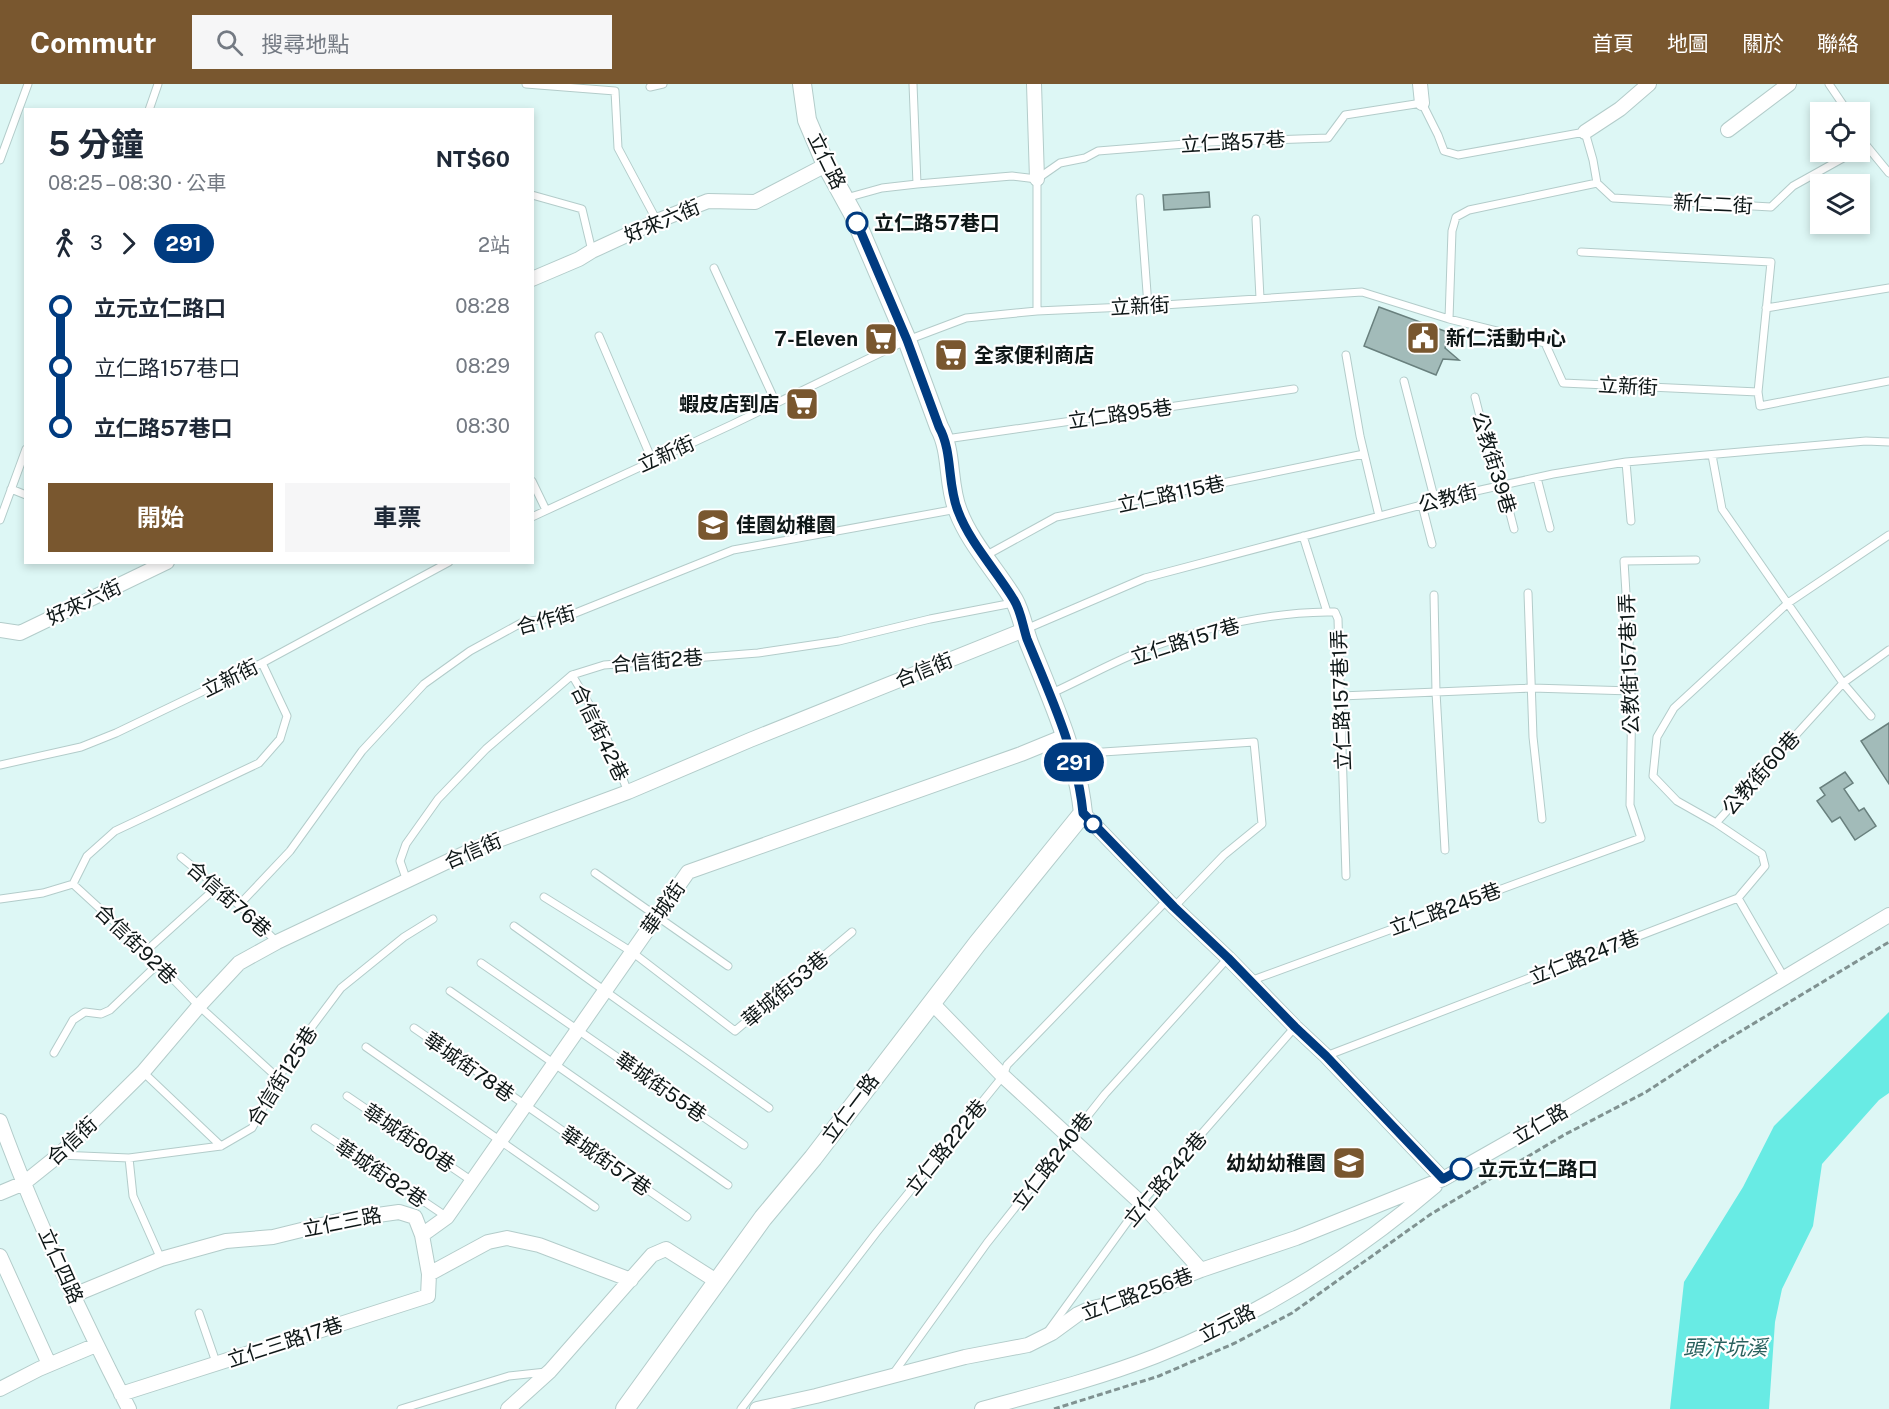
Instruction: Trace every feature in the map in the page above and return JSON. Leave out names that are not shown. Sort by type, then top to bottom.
[{"type":"street","name":"立仁路","points":[[802,84],[807,120],[826,165],[853,214],[907,340],[939,427],[946,439],[957,509],[965,527],[1016,602],[1024,630],[1068,745],[1081,792],[1083,813]]},
{"type":"street","points":[[1034,84],[1037,179]]},
{"type":"street","points":[[1420,84],[1422,104]]},
{"type":"street","points":[[1585,132],[1620,109],[1649,84]]},
{"type":"street","points":[[1728,130],[1789,84]]},
{"type":"street","name":"好來六街","points":[[534,278],[657,221],[708,201],[754,202],[826,165]]},
{"type":"street","name":"好來六街","points":[[0,630],[20,633],[163,564]]},
{"type":"street","name":"合信街","points":[[0,1193],[24,1183],[59,1155],[143,1072],[239,963],[277,942],[474,849],[628,792],[750,740],[1024,630]]},
{"type":"street","name":"華城街","points":[[422,1235],[447,1217],[688,872],[1021,754],[1068,745]]},
{"type":"street","points":[[1083,813],[1170,904],[1326,1056],[1443,1179]]},
{"type":"street","name":"立仁一路","points":[[625,1409],[763,1218],[813,1158],[932,1003],[1083,813]]},
{"type":"street","name":"立仁路","points":[[1443,1179],[1559,1113],[1889,915]]},
{"type":"street","points":[[932,1003],[1003,1076],[1141,1203],[1201,1270]]},
{"type":"street","name":"立仁四路","points":[[0,1121],[24,1183],[96,1346],[129,1409]]},
{"type":"street","name":"立仁路256巷","points":[[757,1409],[965,1357],[1028,1345],[1089,1309],[1123,1301],[1201,1270],[1296,1238],[1443,1179]]},
{"type":"street","name":"立元路","points":[[982,1409],[1104,1375],[1228,1324],[1301,1283],[1373,1236],[1443,1179]]},
{"type":"street","name":"立仁三路","points":[[74,1295],[161,1258],[226,1241],[273,1237],[342,1220],[399,1212],[414,1217],[422,1235],[429,1274]]},
{"type":"street","points":[[429,1274],[488,1242],[507,1238],[539,1245],[631,1280]]},
{"type":"street","points":[[508,1409],[550,1371],[652,1255],[666,1250],[718,1282]]},
{"type":"street","points":[[0,1257],[6,1289],[49,1364]]},
{"type":"street","name":"立仁三路17巷","points":[[121,1394],[428,1296],[429,1274]]},
{"type":"street","points":[[0,1389],[49,1364],[96,1346]]},
{"type":"lane","points":[[0,160],[28,84]]},
{"type":"lane","points":[[150,108],[158,84]]},
{"type":"lane","points":[[526,84],[615,91],[618,148],[657,221]]},
{"type":"lane","points":[[650,87],[663,84]]},
{"type":"lane","points":[[913,84],[917,184]]},
{"type":"lane","points":[[1829,84],[1841,102]]},
{"type":"lane","points":[[1422,104],[1444,152],[1458,155],[1585,132],[1597,183],[1469,210],[1456,217],[1452,231],[1449,319]]},
{"type":"lane","name":"立仁路57巷","points":[[1037,179],[1060,163],[1085,158],[1098,151],[1210,142],[1328,138],[1345,115],[1422,104]]},
{"type":"lane","points":[[1870,154],[1889,173]]},
{"type":"lane","name":"新仁二街","points":[[1597,183],[1613,198],[1771,207],[1793,186],[1836,162]]},
{"type":"lane","points":[[844,198],[882,188],[917,184],[1012,176],[1037,179],[1036,311]]},
{"type":"lane","points":[[534,196],[582,209],[592,251]]},
{"type":"lane","points":[[1140,198],[1148,306]]},
{"type":"lane","points":[[1256,219],[1260,298]]},
{"type":"lane","points":[[1581,252],[1771,262],[1758,392],[1760,406],[1889,381]]},
{"type":"lane","points":[[714,268],[776,403]]},
{"type":"lane","points":[[1766,308],[1889,288]]},
{"type":"lane","name":"立新街","points":[[534,516],[907,340],[966,318],[1036,311],[1362,292],[1449,319],[1545,343],[1563,383],[1758,392]]},
{"type":"lane","points":[[599,336],[652,460]]},
{"type":"lane","points":[[1346,355],[1364,454],[1379,516]]},
{"type":"lane","points":[[1404,381],[1435,501]]},
{"type":"lane","name":"立仁路95巷","points":[[946,439],[1294,389]]},
{"type":"lane","name":"公教街39巷","points":[[1475,397],[1498,486],[1505,494],[1514,529]]},
{"type":"lane","name":"公教街","points":[[1024,630],[1145,578],[1498,486],[1626,462],[1866,441],[1889,442]]},
{"type":"lane","points":[[0,520],[24,453]]},
{"type":"lane","name":"立仁路115巷","points":[[985,556],[1056,517],[1364,454]]},
{"type":"lane","points":[[1712,456],[1722,509],[1843,683],[1871,716]]},
{"type":"lane","points":[[1626,462],[1631,521]]},
{"type":"lane","points":[[1537,478],[1550,528]]},
{"type":"lane","points":[[534,485],[546,510]]},
{"type":"lane","points":[[10,489],[24,494]]},
{"type":"lane","points":[[1422,505],[1431,544]]},
{"type":"lane","name":"合作街","points":[[239,905],[290,851],[362,751],[424,684],[470,651],[523,622],[568,616],[733,550],[957,509]]},
{"type":"lane","name":"公教街60巷","points":[[1889,535],[1788,603],[1674,708],[1657,737],[1653,776],[1677,801],[1716,823],[1843,683],[1889,650]]},
{"type":"lane","name":"立仁路157巷1弄","points":[[1303,536],[1327,612],[1335,612],[1338,619],[1346,876]]},
{"type":"lane","name":"公教街157巷1弄","points":[[1641,838],[1630,805],[1632,691],[1624,561],[1696,560]]},
{"type":"lane","name":"立新街","points":[[0,765],[81,747],[116,733],[262,663],[445,564]]},
{"type":"lane","points":[[1528,593],[1533,737],[1542,819]]},
{"type":"lane","points":[[1434,595],[1436,692],[1445,850]]},
{"type":"lane","name":"合信街2巷","points":[[407,881],[400,861],[406,844],[438,798],[486,749],[572,675],[604,665],[759,653],[839,641],[930,619],[1016,602]]},
{"type":"lane","name":"立仁路157巷","points":[[1050,694],[1139,652],[1222,626],[1297,613],[1327,612]]},
{"type":"lane","points":[[0,899],[43,893],[73,884],[87,856],[115,831],[259,763],[280,739],[287,716],[262,663]]},
{"type":"lane","name":"合信街42巷","points":[[572,675],[602,726],[628,792]]},
{"type":"lane","points":[[1341,696],[1532,688],[1632,691]]},
{"type":"lane","name":"立仁路222巷","points":[[741,1409],[876,1233],[1003,1076],[1007,1065],[1019,1051],[1170,904],[1262,824],[1254,742],[1068,745]]},
{"type":"lane","name":"立仁路247巷","points":[[1326,1056],[1738,898],[1765,866],[1762,854],[1716,823]]},
{"type":"lane","name":"立仁路245巷","points":[[1250,981],[1641,838]]},
{"type":"lane","name":"合信街76巷","points":[[181,857],[218,886],[277,942]]},
{"type":"lane","points":[[595,873],[728,966]]},
{"type":"lane","name":"合信街92巷","points":[[73,884],[146,951],[199,1006],[279,1079]]},
{"type":"lane","points":[[146,951],[218,886]]},
{"type":"lane","points":[[544,897],[632,952]]},
{"type":"lane","points":[[1738,898],[1785,979]]},
{"type":"lane","name":"合信街125巷","points":[[59,1155],[129,1158],[221,1146],[252,1128],[293,1052],[341,987],[404,937],[434,919]]},
{"type":"lane","points":[[514,926],[769,1108]]},
{"type":"lane","name":"華城街53巷","points":[[632,952],[735,1031],[852,932]]},
{"type":"lane","name":"立仁路240巷","points":[[891,1377],[987,1243],[1105,1094],[1228,958]]},
{"type":"lane","name":"華城街55巷","points":[[482,963],[744,1145]]},
{"type":"lane","points":[[54,1053],[73,1020],[85,1012],[101,1014],[110,1010],[158,964]]},
{"type":"lane","points":[[450,991],[728,1185]]},
{"type":"lane","name":"立仁路242巷","points":[[1043,1337],[1141,1203],[1295,1027]]},
{"type":"lane","name":"華城街78巷","points":[[414,1028],[525,1105]]},
{"type":"lane","points":[[366,1047],[595,1207]]},
{"type":"lane","points":[[143,1072],[221,1146]]},
{"type":"lane","name":"華城街80巷","points":[[347,1096],[472,1181]]},
{"type":"lane","name":"華城街57巷","points":[[525,1105],[687,1217]]},
{"type":"lane","name":"華城街82巷","points":[[315,1128],[447,1217]]},
{"type":"lane","points":[[129,1158],[133,1196],[161,1258]]},
{"type":"lane","points":[[199,1313],[217,1365]]},
{"type":"lane","points":[[401,1409],[509,1376],[550,1371]]},
{"type":"path","points":[[1054,1409],[1159,1376],[1235,1343],[1292,1313],[1431,1214],[1564,1135],[1646,1092],[1718,1045],[1889,942]]},
{"type":"water","name":"頭汴坑溪","points":[[1889,1012],[1889,1093],[1879,1100],[1822,1164],[1813,1226],[1782,1289],[1775,1322],[1769,1409],[1670,1409],[1684,1282],[1743,1187],[1774,1126]]},
{"type":"building","points":[[1209,192],[1210,207],[1164,210],[1163,195]]},
{"type":"building","name":"新仁活動中心","points":[[1379,307],[1450,333],[1445,348],[1459,360],[1443,359],[1436,375],[1364,346]]},
{"type":"building","points":[[1889,723],[1889,784],[1861,741]]},
{"type":"building","points":[[1845,772],[1853,783],[1844,789],[1859,811],[1864,808],[1876,826],[1855,840],[1840,817],[1832,822],[1817,801],[1825,795],[1820,788]]},
{"type":"bus line","name":"291","points":[[857,223],[907,340],[939,427],[946,439],[957,509],[965,527],[1016,602],[1024,630],[1075,765],[1083,813],[1174,907],[1326,1056],[1443,1179],[1461,1169]]},
{"type":"place","name":"立仁路57巷口","points":[[857,223]]},
{"type":"place","name":"新仁活動中心","points":[[1423,338]]},
{"type":"place","name":"7-Eleven","points":[[881,339]]},
{"type":"place","name":"全家便利商店","points":[[951,355]]},
{"type":"place","name":"蝦皮店到店","points":[[802,404]]},
{"type":"place","name":"佳園幼稚園","points":[[713,525]]},
{"type":"place","name":"幼幼幼稚園","points":[[1349,1163]]},
{"type":"place","name":"立元立仁路口","points":[[1461,1169]]}]
